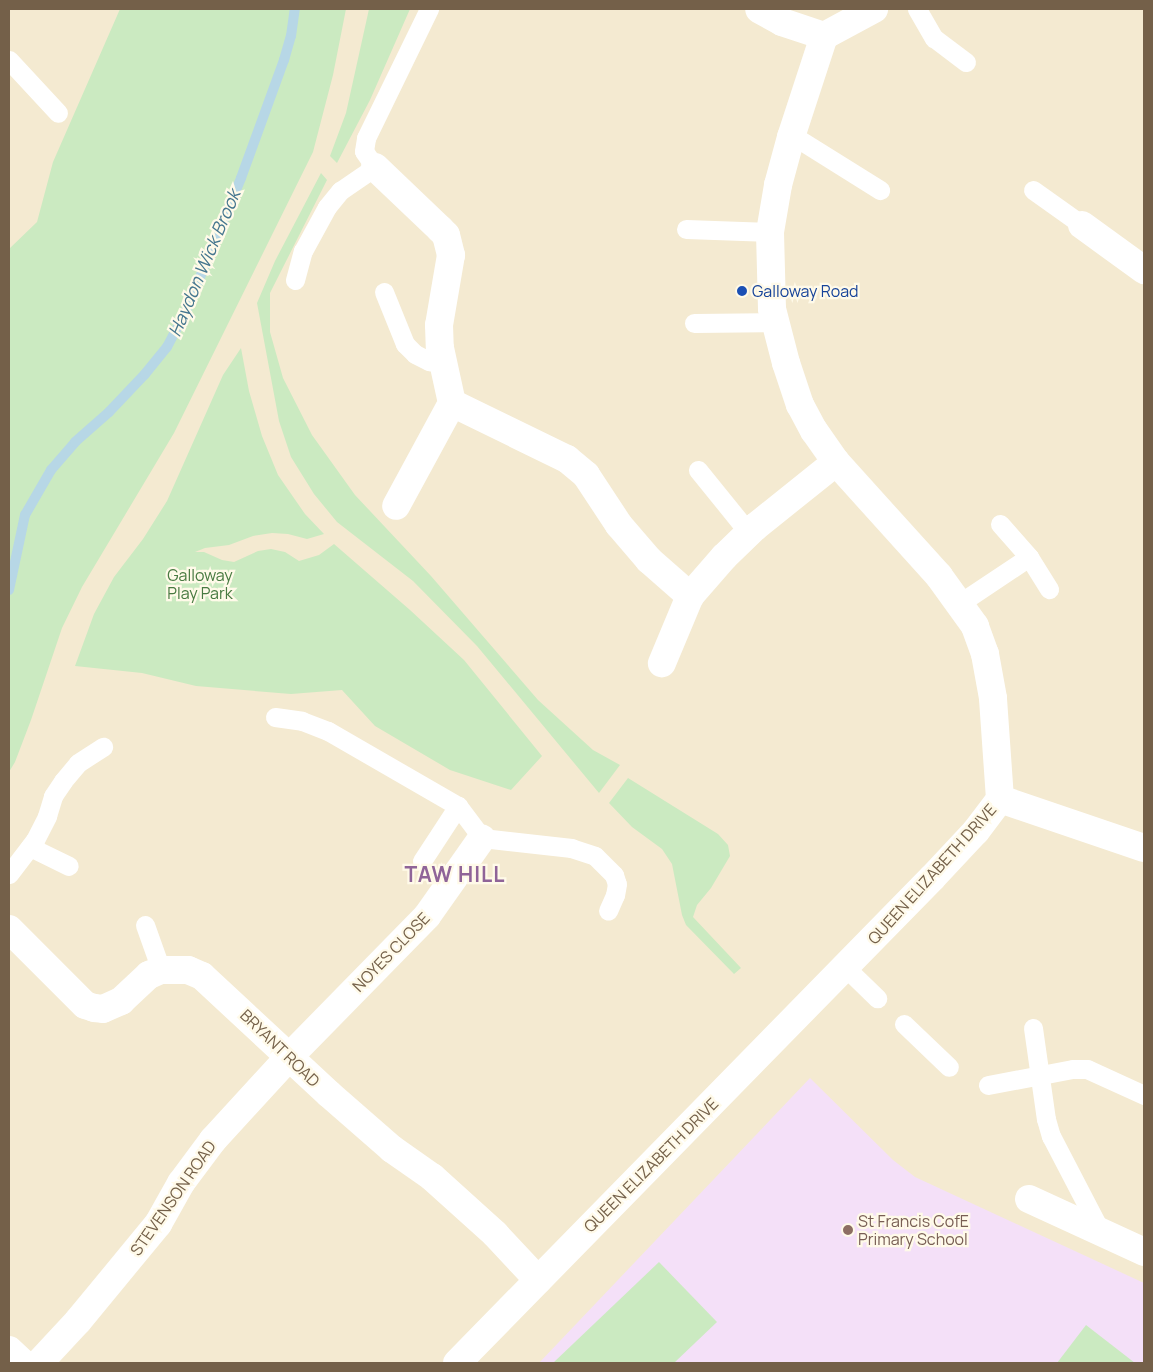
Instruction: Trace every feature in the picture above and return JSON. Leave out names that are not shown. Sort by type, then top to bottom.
[{"type":"street","points":[[759,9],[782,22],[824,36],[874,9]]},
{"type":"street","name":"QUEEN ELIZABETH DRIVE","points":[[457,1363],[976,831],[1000,799],[993,698],[985,654],[976,626],[960,602],[836,462],[814,431],[800,405],[772,309],[770,232],[778,185],[824,36]]},
{"type":"street","points":[[375,167],[440,229],[450,246],[450,264],[443,292],[439,325],[443,364],[452,403],[396,506]]},
{"type":"street","points":[[1082,225],[1144,270]]},
{"type":"street","points":[[452,403],[567,459],[586,475],[619,526],[649,560],[690,596]]},
{"type":"street","points":[[662,663],[690,596],[749,533],[836,462]]},
{"type":"street","points":[[1000,799],[1144,848]]},
{"type":"street","name":"NOYES CLOSE","points":[[289,1057],[427,916],[482,838]]},
{"type":"street","points":[[9,929],[85,1005],[94,1008],[103,1009],[121,1001],[149,975],[161,970]]},
{"type":"street","name":"BRYANT ROAD","points":[[161,970],[188,970],[202,976],[392,1149],[432,1177],[496,1234],[538,1280]]},
{"type":"street","name":"STEVENSON ROAD","points":[[39,1363],[84,1314],[158,1224],[181,1183],[213,1140],[289,1057]]},
{"type":"street","points":[[1029,1199],[1144,1252]]},
{"type":"street","points":[[9,1350],[23,1363]]},
{"type":"lane","points":[[295,280],[303,251],[327,207],[340,191],[375,167],[364,151],[366,138],[429,9]]},
{"type":"lane","points":[[917,9],[934,38],[966,62]]},
{"type":"lane","points":[[9,60],[58,113]]},
{"type":"lane","points":[[792,135],[880,190]]},
{"type":"lane","points":[[1033,190],[1082,225]]},
{"type":"lane","points":[[686,229],[770,232]]},
{"type":"lane","points":[[384,292],[405,344],[415,354],[429,361],[443,364]]},
{"type":"lane","points":[[694,323],[775,322]]},
{"type":"lane","points":[[698,470],[749,533]]},
{"type":"lane","points":[[1000,524],[1029,557],[1049,589]]},
{"type":"lane","points":[[960,602],[1029,557]]},
{"type":"lane","points":[[275,717],[302,721],[328,731],[458,806],[482,838],[571,848],[595,856],[610,871],[617,884],[615,895],[608,911]]},
{"type":"lane","points":[[9,874],[35,840],[62,781],[78,763],[103,746]]},
{"type":"lane","points":[[422,861],[458,806]]},
{"type":"lane","points":[[30,847],[69,866]]},
{"type":"lane","points":[[145,925],[161,970]]},
{"type":"lane","points":[[845,967],[877,998]]},
{"type":"lane","points":[[904,1024],[949,1067]]},
{"type":"lane","points":[[1033,1028],[1051,1136],[1101,1232]]},
{"type":"lane","points":[[988,1085],[1040,1074],[1087,1069],[1144,1094]]},
{"type":"shaded area","points":[[9,9],[1144,9],[1144,1363],[9,1363]]},
{"type":"shaded area","name":"St Francis CofE Primary School","points":[[810,1078],[893,1160],[915,1177],[1144,1283],[1144,1363],[539,1363]]},
{"type":"green space","points":[[120,9],[346,9],[333,75],[313,152],[174,433],[82,587],[62,628],[31,720],[15,762],[9,772],[9,249],[37,222],[53,162]]},
{"type":"green space","points":[[369,9],[410,9],[370,100],[337,163],[330,156],[346,113]]},
{"type":"green space","points":[[321,173],[327,180],[270,293],[270,332],[283,378],[312,435],[355,495],[431,576],[538,700],[593,750],[620,765],[599,793],[477,646],[413,581],[337,522],[314,494],[291,457],[279,421],[257,303],[275,261]]},
{"type":"green space","name":"Galloway Play Park","points":[[241,348],[249,391],[262,436],[278,475],[305,514],[324,534],[307,539],[288,534],[272,533],[253,536],[229,545],[205,548],[195,552],[204,552],[222,560],[234,562],[258,551],[271,549],[285,552],[299,561],[319,555],[334,544],[464,660],[542,756],[511,790],[450,770],[375,726],[342,690],[291,694],[196,686],[142,673],[75,666],[94,614],[114,577],[143,539],[167,501],[223,375]]},
{"type":"green space","points":[[628,778],[718,834],[728,845],[730,856],[711,888],[697,905],[693,917],[741,968],[734,974],[686,925],[682,915],[672,864],[662,849],[632,827],[609,803]]},
{"type":"green space","points":[[659,1262],[717,1322],[674,1363],[553,1363]]},
{"type":"green space","points":[[1086,1325],[1135,1363],[1057,1363]]},
{"type":"waterway","name":"Haydon Wick Brook","points":[[9,590],[25,515],[51,470],[75,442],[109,412],[145,374],[167,347],[186,311],[241,178],[284,60],[291,36],[295,9]]},
{"type":"place","name":"Galloway Road","points":[[742,291]]},
{"type":"place","name":"St Francis CofE Primary School","points":[[848,1230]]},
{"type":"district","name":"TAW HILL","points":[[455,874]]}]
